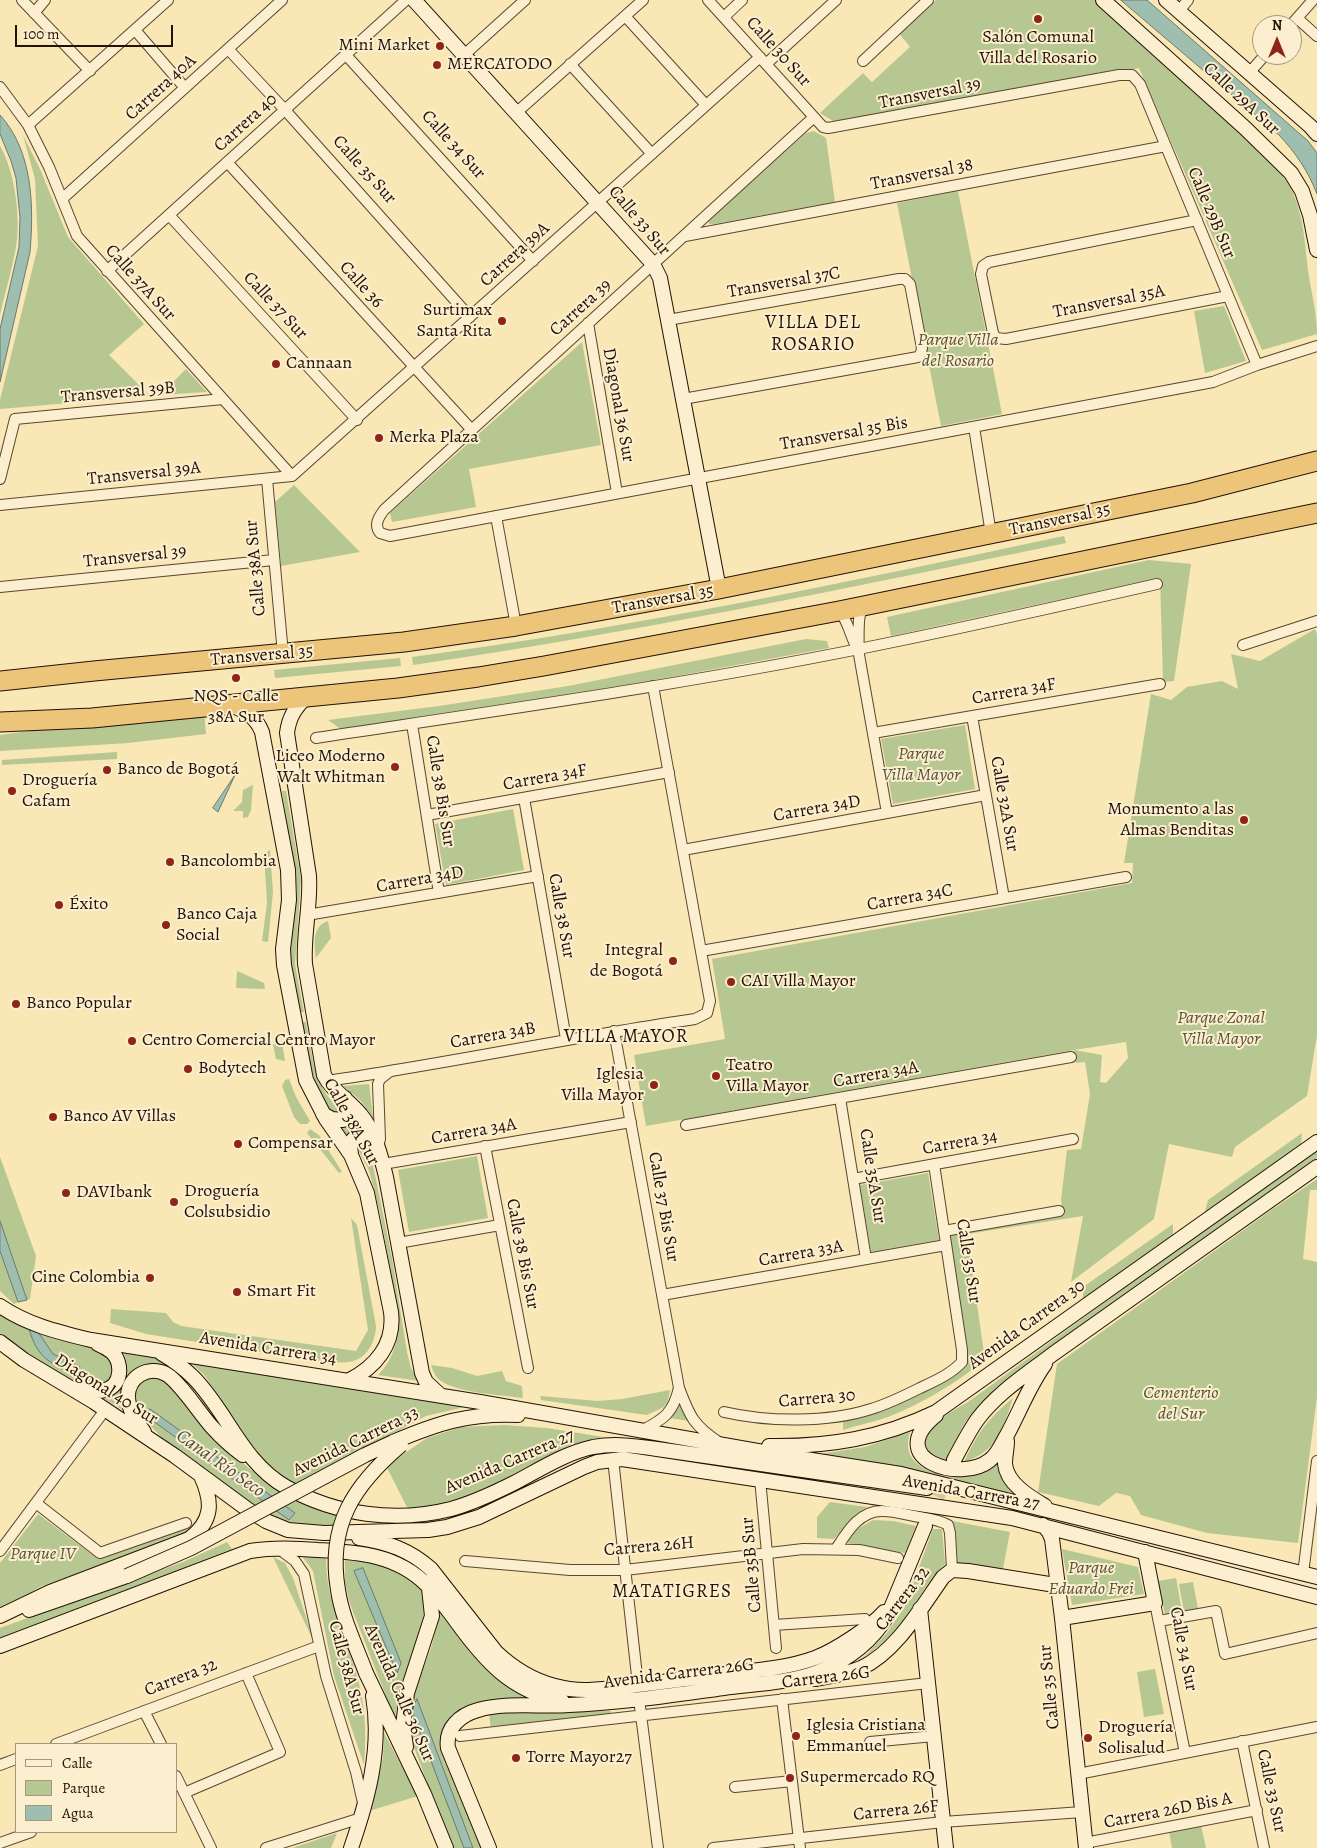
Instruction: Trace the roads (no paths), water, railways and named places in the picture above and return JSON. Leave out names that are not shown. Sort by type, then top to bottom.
[{"type":"highway","name":"Transversal 35","points":[[0,681],[404,642],[516,626],[719,590],[1192,493],[1317,461]]},
{"type":"highway","points":[[0,733],[92,718],[407,686],[516,671],[839,611],[1317,513]]},
{"type":"highway","points":[[0,670],[94,671]]},
{"type":"highway","points":[[0,722],[92,718]]},
{"type":"main road","name":"Calle 33 Sur","points":[[414,0],[653,264],[660,278],[719,590]]},
{"type":"main road","name":"Calle 29A Sur","points":[[1104,0],[1232,116],[1291,173],[1302,191],[1310,215],[1317,250]]},
{"type":"main road","name":"Calle 29A Sur","points":[[1166,0],[1250,72],[1317,134]]},
{"type":"main road","name":"Calle 38A Sur","points":[[306,697],[292,713],[288,723],[287,734],[309,876],[304,964],[322,1066],[327,1081],[362,1116],[376,1143],[383,1164],[422,1373],[426,1382],[440,1395]]},
{"type":"main road","name":"Calle 38A Sur","points":[[227,704],[248,713],[262,732],[288,870],[289,900],[283,949],[284,965],[306,1080],[322,1114],[351,1155],[368,1198],[392,1321],[389,1339],[376,1361],[365,1371],[348,1380]]},
{"type":"main road","points":[[322,1114],[332,1119],[343,1120],[349,1111],[346,1098]]},
{"type":"main road","points":[[351,1155],[350,1144],[357,1136],[363,1134],[376,1143]]},
{"type":"main road","name":"Avenida Carrera 30","points":[[723,1445],[796,1446],[848,1442],[868,1438],[907,1425],[936,1412],[1317,1142]]},
{"type":"main road","points":[[954,1460],[977,1420],[1002,1394],[1053,1354],[1317,1167]]},
{"type":"main road","name":"Diagonal 40 Sur","points":[[0,1306],[15,1316],[38,1326],[91,1340]]},
{"type":"main road","points":[[68,1387],[98,1391],[106,1390],[116,1382],[120,1371],[117,1359],[111,1352],[91,1340]]},
{"type":"main road","name":"Avenida Carrera 34","points":[[91,1340],[440,1395]]},
{"type":"main road","name":"Diagonal 40 Sur","points":[[0,1342],[24,1360],[150,1439],[247,1510],[266,1521],[288,1530],[324,1533]]},
{"type":"main road","name":"Avenida Carrera 27","points":[[156,1350],[177,1363],[195,1378],[246,1452],[264,1471],[287,1487],[319,1502],[354,1512],[388,1516],[420,1515],[453,1509],[487,1496],[570,1455],[594,1447],[619,1445],[657,1448],[1001,1499]]},
{"type":"main road","points":[[952,1402],[931,1419],[919,1435],[919,1452],[924,1459],[930,1462],[958,1469],[981,1466],[994,1457],[1040,1372],[1053,1354]]},
{"type":"main road","points":[[150,1439],[134,1417],[128,1398],[129,1390],[136,1377],[143,1372],[150,1371],[159,1372],[170,1377],[227,1442],[264,1471]]},
{"type":"main road","name":"Avenida Carrera 27","points":[[440,1395],[901,1474],[1317,1577]]},
{"type":"main road","name":"Avenida Carrera 33","points":[[421,1430],[453,1419],[484,1415],[574,1418]]},
{"type":"main road","name":"Avenida Calle 36 Sur","points":[[421,1430],[397,1443],[357,1490],[342,1516],[336,1544],[338,1590],[347,1623],[368,1679],[408,1762],[446,1848]]},
{"type":"main road","points":[[1009,1432],[1006,1456],[1007,1472],[1020,1488],[1052,1511]]},
{"type":"main road","name":"Avenida Carrera 33","points":[[0,1620],[127,1576],[191,1548],[365,1455],[397,1443]]},
{"type":"main road","name":"Avenida Carrera 27","points":[[324,1533],[428,1530],[464,1523],[534,1492],[584,1467],[613,1459],[635,1460],[983,1513],[1044,1525],[1317,1597]]},
{"type":"main road","points":[[0,1616],[50,1592],[189,1539],[199,1532],[205,1524],[208,1513],[208,1498],[201,1475]]},
{"type":"main road","name":"Calle 35 Sur","points":[[1044,1525],[1052,1540],[1086,1845]]},
{"type":"main road","name":"Avenida Carrera 26G","points":[[454,1737],[456,1722],[477,1710],[499,1707],[581,1705],[638,1699],[780,1680],[815,1673],[865,1644],[882,1625],[895,1599],[925,1526]]},
{"type":"main road","name":"Avenida Carrera 26G","points":[[324,1533],[388,1544],[403,1549],[420,1559],[436,1574],[496,1652],[520,1672],[555,1686],[587,1690],[781,1666],[813,1659],[870,1625],[881,1616],[895,1599]]},
{"type":"main road","points":[[0,1646],[257,1550],[278,1548],[354,1552],[388,1560],[407,1569],[429,1587],[487,1662],[503,1676],[540,1695],[581,1705]]},
{"type":"main road","name":"Calle 34 Sur","points":[[1145,1552],[1155,1603]]},
{"type":"main road","name":"Carrera 32","points":[[780,1680],[816,1679],[844,1674],[860,1668],[884,1653],[899,1637],[943,1577],[952,1570],[968,1570],[1049,1584],[1058,1590]]},
{"type":"main road","points":[[408,1762],[403,1726],[406,1703],[431,1623],[432,1608],[429,1587]]},
{"type":"main road","points":[[1062,1618],[1155,1603]]},
{"type":"main road","points":[[920,1609],[946,1848]]},
{"type":"main road","points":[[351,1848],[371,1785],[376,1735],[368,1679]]},
{"type":"main road","name":"Avenida Calle 36 Sur","points":[[454,1737],[450,1753],[489,1848]]},
{"type":"street","points":[[22,0],[90,70]]},
{"type":"street","points":[[34,13],[45,0]]},
{"type":"street","points":[[28,125],[168,0]]},
{"type":"street","name":"Carrera 40A","points":[[62,200],[282,0]]},
{"type":"street","name":"Carrera 40","points":[[107,271],[406,0]]},
{"type":"street","points":[[464,54],[525,0]]},
{"type":"street","points":[[517,112],[643,0]]},
{"type":"street","name":"Calle 30 Sur","points":[[708,0],[823,127]]},
{"type":"street","points":[[724,17],[742,0]]},
{"type":"street","name":"Carrera 39A","points":[[292,476],[357,420],[706,105],[836,0]]},
{"type":"street","points":[[863,61],[928,0]]},
{"type":"street","points":[[1179,11],[1188,0]]},
{"type":"street","points":[[1300,15],[1313,0]]},
{"type":"street","points":[[625,16],[706,105]]},
{"type":"street","points":[[1302,27],[1317,36]]},
{"type":"street","points":[[134,30],[184,88]]},
{"type":"street","name":"Calle 35 Sur","points":[[228,49],[470,317]]},
{"type":"street","name":"Calle 34 Sur","points":[[346,55],[533,261]]},
{"type":"street","points":[[570,64],[652,154]]},
{"type":"street","points":[[1250,72],[1256,65]]},
{"type":"street","name":"Transversal 39","points":[[823,127],[835,128],[1119,75],[1132,75]]},
{"type":"street","name":"Calle 29B Sur","points":[[1132,75],[1140,84],[1257,365]]},
{"type":"street","name":"Calle 37A Sur","points":[[0,87],[28,125],[77,236],[292,476]]},
{"type":"street","name":"Carrera 39","points":[[377,527],[378,517],[384,510],[814,116]]},
{"type":"street","name":"Transversal 38","points":[[684,236],[1166,146]]},
{"type":"street","name":"Calle 36","points":[[227,162],[471,429]]},
{"type":"street","name":"Calle 37 Sur","points":[[169,215],[357,420]]},
{"type":"street","name":"Transversal 35A","points":[[1196,220],[989,262],[983,266],[981,274],[990,326],[996,338],[1006,339],[1228,296]]},
{"type":"street","name":"Transversal 37C","points":[[668,320],[889,280],[905,279],[910,284],[922,348],[918,357],[683,399]]},
{"type":"street","name":"Diagonal 36 Sur","points":[[588,323],[617,493]]},
{"type":"street","name":"Transversal 35 Bis","points":[[377,527],[380,533],[390,536],[1213,382],[1257,365],[1317,346]]},
{"type":"street","name":"Transversal 39B","points":[[0,479],[15,419],[223,399]]},
{"type":"street","points":[[974,427],[991,534]]},
{"type":"street","name":"Transversal 39A","points":[[0,505],[292,476]]},
{"type":"street","name":"Calle 38A Sur","points":[[267,479],[283,654]]},
{"type":"street","points":[[496,516],[516,626]]},
{"type":"street","name":"Transversal 39","points":[[0,587],[274,560]]},
{"type":"street","points":[[316,738],[653,686],[858,649],[1157,584]]},
{"type":"street","points":[[862,606],[859,616],[860,638],[858,649],[887,813]]},
{"type":"street","points":[[839,611],[844,617],[852,640],[858,649]]},
{"type":"street","points":[[1243,645],[1317,621]]},
{"type":"street","name":"Carrera 34F","points":[[873,733],[1160,684]]},
{"type":"street","points":[[653,686],[700,951]]},
{"type":"street","name":"Calle 32A Sur","points":[[972,716],[1004,898]]},
{"type":"street","name":"Calle 38 Bis Sur","points":[[412,724],[439,893]]},
{"type":"street","name":"Carrera 34F","points":[[427,815],[669,772]]},
{"type":"street","name":"Carrera 34D","points":[[683,850],[986,795]]},
{"type":"street","name":"Calle 38 Sur","points":[[524,798],[566,1039]]},
{"type":"street","name":"Carrera 34D","points":[[307,915],[538,876]]},
{"type":"street","name":"Carrera 34C","points":[[700,951],[1126,877]]},
{"type":"street","name":"Carrera 34B","points":[[327,1081],[566,1039],[695,1019],[707,1013],[710,1001],[700,951]]},
{"type":"street","name":"Calle 37 Bis Sur","points":[[614,1031],[679,1388],[688,1413],[694,1422],[706,1434],[723,1445]]},
{"type":"street","name":"Carrera 34A","points":[[686,1125],[1071,1057]]},
{"type":"street","name":"Calle 38A Sur","points":[[376,1143],[380,1139],[378,1084],[383,1076],[390,1071]]},
{"type":"street","name":"Calle 35A Sur","points":[[840,1098],[866,1259]]},
{"type":"street","name":"Carrera 34A","points":[[383,1164],[631,1122]]},
{"type":"street","name":"Carrera 34","points":[[854,1179],[1073,1140]]},
{"type":"street","name":"Calle 38 Bis Sur","points":[[485,1146],[528,1368]]},
{"type":"street","name":"Calle 35 Sur","points":[[934,1164],[962,1350],[962,1362]]},
{"type":"street","points":[[944,1231],[1059,1211]]},
{"type":"street","points":[[398,1243],[500,1225]]},
{"type":"street","name":"Carrera 33A","points":[[662,1295],[946,1245]]},
{"type":"street","name":"Carrera 30","points":[[724,1412],[773,1419],[806,1419],[840,1416],[870,1410],[934,1382],[957,1368],[962,1362]]},
{"type":"street","points":[[642,1430],[660,1422],[667,1415],[674,1406],[679,1388]]},
{"type":"street","points":[[0,1552],[105,1410]]},
{"type":"street","points":[[613,1459],[638,1685]]},
{"type":"street","points":[[1303,1574],[1317,1461]]},
{"type":"street","name":"Calle 35B Sur","points":[[760,1479],[776,1648]]},
{"type":"street","points":[[36,1503],[100,1553],[186,1523]]},
{"type":"street","points":[[836,1548],[852,1526],[862,1517],[872,1512],[882,1510],[918,1516],[948,1525],[952,1570]]},
{"type":"street","name":"Calle 38A Sur","points":[[278,1548],[295,1561],[304,1574],[326,1676],[356,1772],[363,1813]]},
{"type":"street","name":"Carrera 26H","points":[[465,1561],[570,1570],[625,1570],[803,1548],[859,1550],[898,1558]]},
{"type":"street","name":"Calle 34 Sur","points":[[1155,1603],[1185,1753]]},
{"type":"street","points":[[1159,1621],[1216,1611],[1225,1654],[1317,1633]]},
{"type":"street","points":[[774,1625],[865,1619]]},
{"type":"street","name":"Carrera 32","points":[[59,1743],[319,1646]]},
{"type":"street","points":[[184,1793],[280,1752],[246,1673]]},
{"type":"street","name":"Carrera 26G","points":[[454,1737],[928,1683]]},
{"type":"street","points":[[638,1699],[658,1848]]},
{"type":"street","points":[[782,1699],[799,1843]]},
{"type":"street","points":[[144,1711],[160,1743]]},
{"type":"street","points":[[1078,1774],[1317,1727]]},
{"type":"street","points":[[870,1742],[934,1736]]},
{"type":"street","name":"Calle 33 Sur","points":[[1242,1741],[1264,1848]]},
{"type":"street","points":[[0,1765],[15,1759]]},
{"type":"street","points":[[178,1780],[211,1848]]},
{"type":"street","points":[[735,1787],[792,1781]]},
{"type":"street","name":"Carrera 26D Bis A","points":[[1086,1845],[1257,1810]]},
{"type":"street","name":"Carrera 26F","points":[[714,1848],[799,1843],[943,1822],[1082,1812]]},
{"type":"street","points":[[266,1848],[363,1813]]},
{"type":"street","points":[[0,1843],[28,1833]]},
{"type":"water","points":[[1121,0],[1147,0],[1308,141],[1317,153],[1317,194],[1301,163],[1279,135]]},
{"type":"water","points":[[0,115],[11,129],[25,162],[29,180],[32,216],[30,252],[0,382],[0,329],[19,247],[20,217],[16,178],[0,134]]},
{"type":"water","points":[[235,775],[218,812],[213,808]]},
{"type":"water","points":[[0,1221],[27,1300],[18,1302],[0,1251]]},
{"type":"water","points":[[29,1329],[38,1332],[53,1354],[80,1367],[77,1376],[53,1364],[41,1354]]},
{"type":"water","name":"Canal Río Seco","points":[[150,1409],[295,1513],[289,1520],[145,1415]]},
{"type":"water","points":[[363,1568],[401,1663],[397,1673],[354,1571]]},
{"type":"water","points":[[417,1699],[473,1848],[464,1848],[412,1711]]},
{"type":"tunnel","points":[[929,1516],[954,1460]]},
{"type":"place","name":"Salón Comunal Villa del Rosario","points":[[1038,19]]},
{"type":"place","name":"Mini Market","points":[[440,46]]},
{"type":"place","name":"MERCATODO","points":[[437,65]]},
{"type":"place","name":"Surtimax Santa Rita","points":[[502,321]]},
{"type":"place","name":"Cannaan","points":[[276,364]]},
{"type":"place","name":"Merka Plaza","points":[[379,438]]},
{"type":"place","name":"NQS - Calle 38A Sur","points":[[236,678]]},
{"type":"place","name":"Liceo Moderno Walt Whitman","points":[[395,767]]},
{"type":"place","name":"Banco de Bogotá","points":[[107,770]]},
{"type":"place","name":"Droguería Cafam","points":[[12,791]]},
{"type":"place","name":"Monumento a las Almas Benditas","points":[[1244,820]]},
{"type":"place","name":"Bancolombia","points":[[170,862]]},
{"type":"place","name":"Éxito","points":[[59,905]]},
{"type":"place","name":"Banco Caja Social","points":[[166,925]]},
{"type":"place","name":"Integral de Bogotá","points":[[673,961]]},
{"type":"place","name":"CAI Villa Mayor","points":[[731,982]]},
{"type":"place","name":"Banco Popular","points":[[16,1004]]},
{"type":"place","name":"Centro Comercial Centro Mayor","points":[[132,1041]]},
{"type":"place","name":"Bodytech","points":[[188,1069]]},
{"type":"place","name":"Teatro Villa Mayor","points":[[716,1076]]},
{"type":"place","name":"Iglesia Villa Mayor","points":[[654,1085]]},
{"type":"place","name":"Banco AV Villas","points":[[53,1117]]},
{"type":"place","name":"Compensar","points":[[238,1144]]},
{"type":"place","name":"DAVIbank","points":[[66,1193]]},
{"type":"place","name":"Droguería Colsubsidio","points":[[174,1202]]},
{"type":"place","name":"Cine Colombia","points":[[150,1278]]},
{"type":"place","name":"Smart Fit","points":[[237,1292]]},
{"type":"place","name":"Iglesia Cristiana Emmanuel","points":[[796,1736]]},
{"type":"place","name":"Droguería Solisalud","points":[[1088,1738]]},
{"type":"place","name":"Torre Mayor27","points":[[516,1758]]},
{"type":"place","name":"Supermercado RQ","points":[[790,1778]]},
{"type":"district","name":"VILLA DEL ROSARIO","points":[[813,334]]},
{"type":"district","name":"VILLA MAYOR","points":[[626,1037]]},
{"type":"district","name":"MATATIGRES","points":[[672,1592]]},
{"type":"park label","name":"Parque Villa del Rosario","points":[[958,351]]},
{"type":"park label","name":"Parque Villa Mayor","points":[[921,765]]},
{"type":"park label","name":"Parque Zonal Villa Mayor","points":[[1221,1029]]},
{"type":"park label","name":"Cementerio del Sur","points":[[1181,1404]]},
{"type":"park label","name":"Parque IV","points":[[43,1555]]},
{"type":"park label","name":"Parque Eduardo Frei","points":[[1091,1579]]}]
